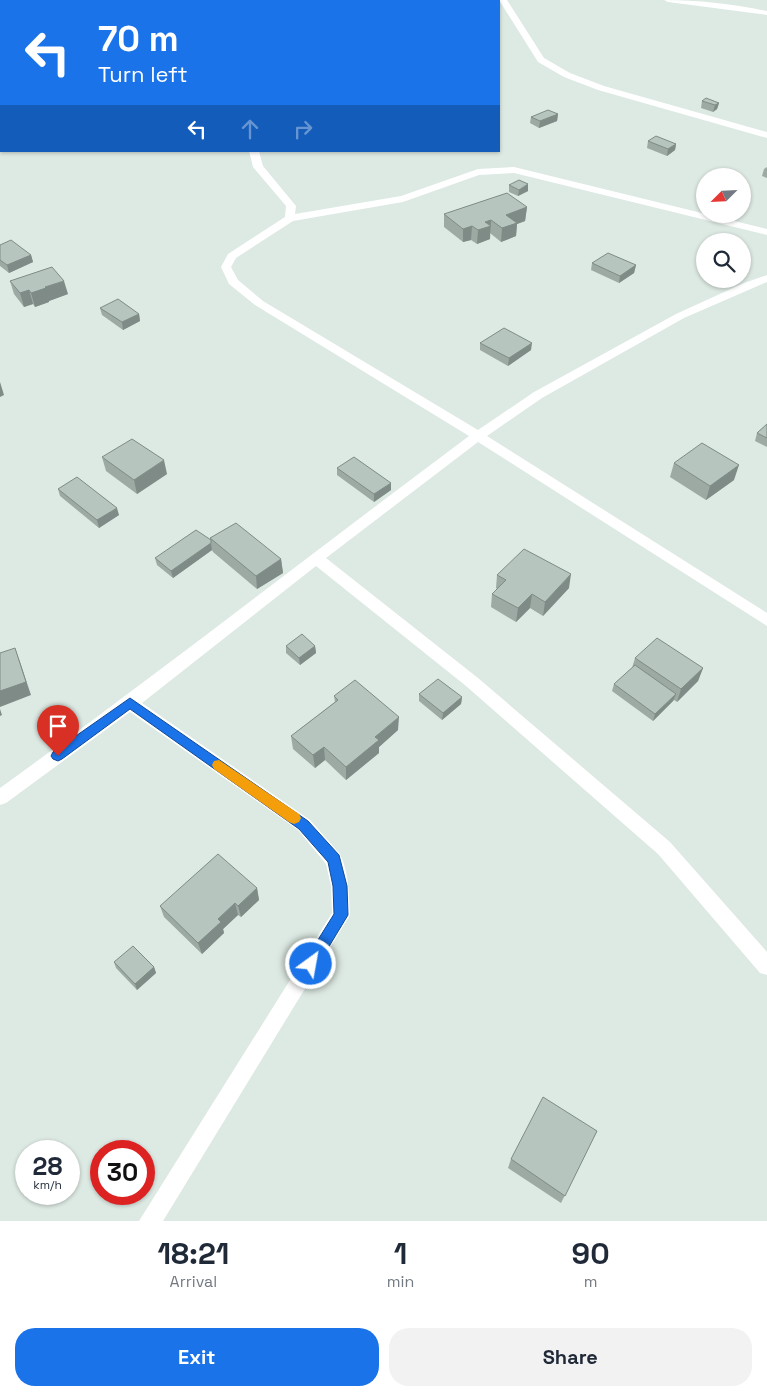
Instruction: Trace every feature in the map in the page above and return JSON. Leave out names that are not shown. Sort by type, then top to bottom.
[{"type":"street","points":[[503,0],[541,60],[567,75],[601,88],[767,135]]},
{"type":"street","points":[[668,0],[767,13]]},
{"type":"street","points":[[254,152],[258,167],[291,206],[290,218]]},
{"type":"street","points":[[767,232],[514,170],[478,172],[403,200],[290,218],[232,256],[226,267],[233,282],[259,303],[478,436],[767,620]]},
{"type":"street","points":[[0,798],[130,703],[316,558],[478,436],[538,395],[680,316],[767,278]]},
{"type":"street","points":[[316,558],[472,682],[664,848],[767,966]]},
{"type":"street","points":[[130,703],[304,825],[334,860],[340,886],[341,915],[150,1221]]},
{"type":"building","points":[[706,98],[719,103],[715,105],[702,101]]},
{"type":"building","points":[[548,110],[558,114],[540,121],[531,117]]},
{"type":"building","points":[[656,136],[676,144],[668,149],[648,141]]},
{"type":"building","points":[[519,180],[528,184],[519,190],[509,185]]},
{"type":"building","points":[[507,193],[527,207],[506,215],[517,223],[502,228],[491,220],[485,222],[491,226],[478,230],[472,226],[463,229],[444,214]]},
{"type":"building","points":[[11,240],[31,255],[7,265],[0,260],[0,245]]},
{"type":"building","points":[[608,253],[636,265],[620,276],[592,263]]},
{"type":"building","points":[[52,267],[64,281],[31,293],[29,290],[20,293],[10,281]]},
{"type":"building","points":[[118,299],[139,314],[122,322],[100,308]]},
{"type":"building","points":[[504,328],[532,343],[509,358],[480,343]]},
{"type":"building","points":[[767,424],[767,438],[757,433]]},
{"type":"building","points":[[132,439],[164,460],[134,480],[102,457]]},
{"type":"building","points":[[702,443],[739,465],[710,486],[674,463]]},
{"type":"building","points":[[354,457],[391,483],[374,494],[337,468]]},
{"type":"building","points":[[77,477],[117,508],[97,520],[58,489]]},
{"type":"building","points":[[236,523],[281,559],[256,576],[210,538]]},
{"type":"building","points":[[196,530],[211,540],[211,543],[171,571],[155,558]]},
{"type":"building","points":[[524,549],[571,574],[545,602],[532,594],[518,608],[492,594],[506,580],[497,575]]},
{"type":"building","points":[[302,634],[315,646],[299,658],[286,646]]},
{"type":"building","points":[[657,638],[703,668],[681,689],[635,658]]},
{"type":"building","points":[[15,648],[26,682],[0,691],[0,653]]},
{"type":"building","points":[[635,665],[676,694],[655,714],[614,684]]},
{"type":"building","points":[[438,679],[462,697],[443,713],[419,694]]},
{"type":"building","points":[[355,680],[399,717],[375,737],[379,740],[346,767],[324,747],[313,755],[291,736],[338,700],[334,696]]},
{"type":"building","points":[[218,854],[257,888],[238,906],[235,903],[218,919],[221,922],[198,943],[160,906]]},
{"type":"building","points":[[133,946],[154,967],[135,984],[114,962]]},
{"type":"building","points":[[543,1097],[597,1131],[565,1196],[511,1159]]},
{"type":"slow traffic","points":[[219,765],[294,818]]},
{"type":"route","points":[[58,756],[130,703],[304,825],[334,860],[340,886],[341,915],[311,964]]}]
